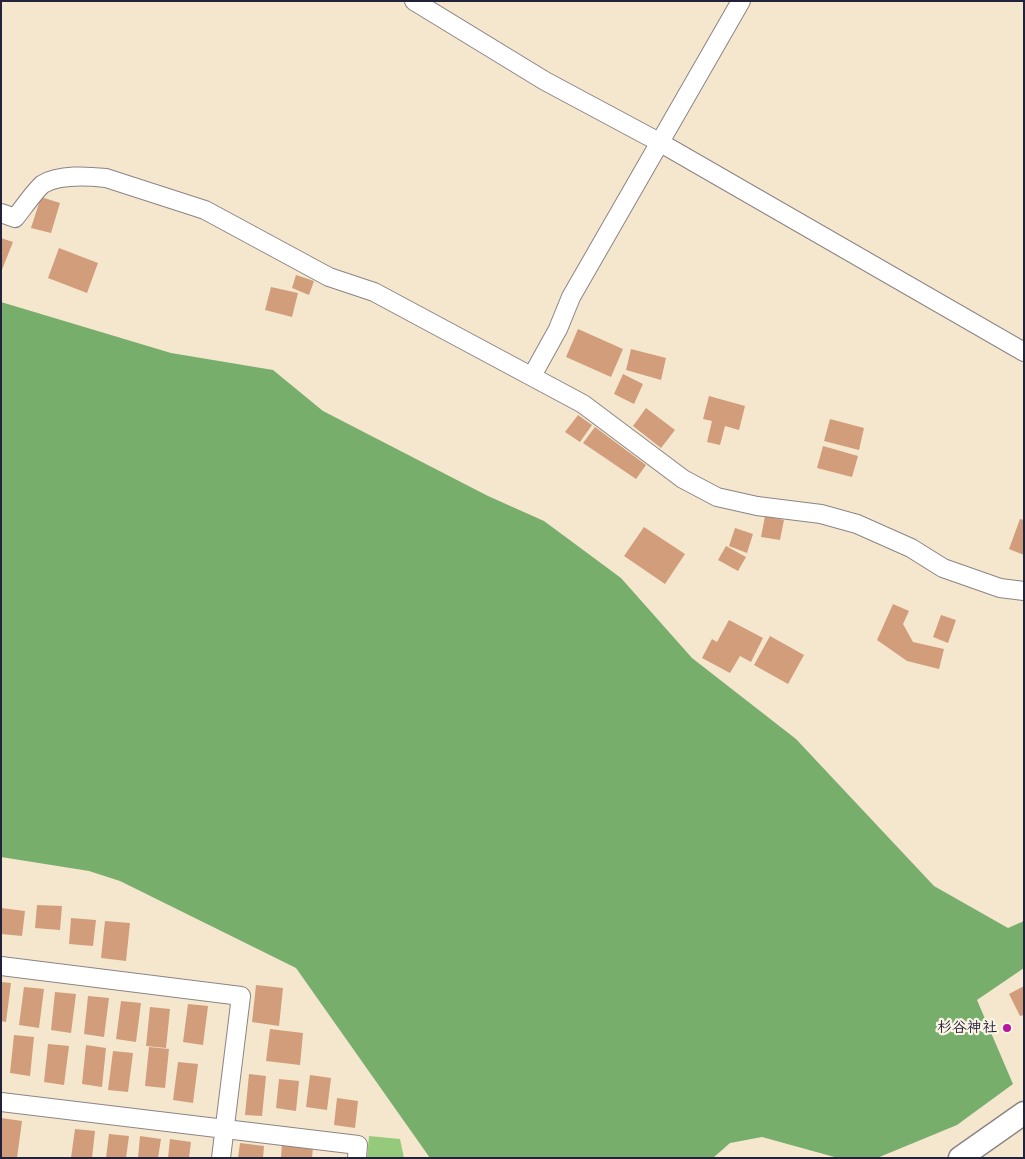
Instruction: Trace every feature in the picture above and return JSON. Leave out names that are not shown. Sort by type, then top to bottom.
[{"type":"street","points":[[414,1],[545,81],[659,142],[1024,352]]},
{"type":"street","points":[[532,376],[558,329],[571,297],[741,1]]},
{"type":"street","points":[[1,214],[15,218],[42,185],[66,178],[91,176],[106,178],[205,210],[330,277],[374,292],[583,404],[683,479],[717,497],[756,506],[821,514],[857,524],[910,548],[943,568],[1000,588],[1024,592]]},
{"type":"street","points":[[1,966],[241,996],[221,1158]]},
{"type":"street","points":[[1,1102],[358,1145],[356,1158]]},
{"type":"street","points":[[960,1158],[1024,1113]]},
{"type":"green space","points":[[1,302],[171,353],[273,370],[323,411],[488,496],[544,521],[621,578],[692,658],[796,739],[934,886],[1008,928],[1024,921],[1024,968],[977,1000],[1013,1084],[957,1125],[877,1158],[838,1158],[762,1137],[730,1143],[713,1158],[430,1158],[296,968],[120,881],[89,871],[1,857]]},
{"type":"green space","points":[[369,1136],[400,1139],[404,1158],[367,1158]]},
{"type":"building","points":[[41,197],[60,203],[51,233],[31,228]]},
{"type":"building","points":[[1,238],[13,242],[1,272]]},
{"type":"building","points":[[59,248],[98,263],[87,293],[48,278]]},
{"type":"building","points":[[296,275],[314,281],[309,295],[292,288]]},
{"type":"building","points":[[271,287],[298,293],[292,317],[265,310]]},
{"type":"building","points":[[578,329],[623,349],[611,377],[566,357]]},
{"type":"building","points":[[631,349],[666,358],[661,380],[626,370]]},
{"type":"building","points":[[623,374],[643,384],[634,404],[614,394]]},
{"type":"building","points":[[709,396],[745,406],[739,430],[725,426],[720,445],[707,442],[712,421],[703,419]]},
{"type":"building","points":[[646,408],[675,430],[661,448],[633,426]]},
{"type":"building","points":[[578,415],[592,425],[580,442],[565,432]]},
{"type":"building","points":[[830,419],[864,428],[859,450],[824,441]]},
{"type":"building","points":[[595,427],[646,465],[636,479],[583,443]]},
{"type":"building","points":[[823,446],[858,456],[852,477],[817,468]]},
{"type":"building","points":[[765,516],[784,520],[780,540],[761,537]]},
{"type":"building","points":[[1020,519],[1024,520],[1024,555],[1009,549]]},
{"type":"building","points":[[644,527],[685,554],[665,584],[624,556]]},
{"type":"building","points":[[735,528],[753,534],[747,553],[729,546]]},
{"type":"building","points":[[726,546],[746,557],[738,571],[718,560]]},
{"type":"building","points":[[893,604],[909,611],[903,624],[913,642],[944,649],[939,669],[907,661],[877,640]]},
{"type":"building","points":[[941,615],[956,620],[948,643],[933,637]]},
{"type":"building","points":[[729,620],[763,638],[751,662],[740,656],[730,673],[702,658],[712,639],[717,642]]},
{"type":"building","points":[[770,636],[804,655],[788,684],[754,665]]},
{"type":"building","points":[[37,905],[62,906],[60,930],[35,928]]},
{"type":"building","points":[[1,908],[25,911],[22,936],[1,934]]},
{"type":"building","points":[[71,918],[96,920],[93,946],[69,944]]},
{"type":"building","points":[[105,921],[130,923],[126,961],[101,958]]},
{"type":"building","points":[[1,982],[11,983],[6,1022],[1,1021]]},
{"type":"building","points":[[256,985],[283,988],[279,1026],[252,1022]]},
{"type":"building","points":[[1024,986],[1024,1015],[1020,1016],[1009,994]]},
{"type":"building","points":[[24,987],[44,989],[39,1028],[19,1025]]},
{"type":"building","points":[[55,992],[76,994],[71,1033],[51,1030]]},
{"type":"building","points":[[88,996],[109,998],[104,1037],[84,1034]]},
{"type":"building","points":[[121,1001],[141,1003],[136,1042],[116,1039]]},
{"type":"building","points":[[188,1004],[208,1006],[203,1045],[183,1042]]},
{"type":"building","points":[[150,1007],[170,1009],[166,1048],[146,1046]]},
{"type":"building","points":[[270,1029],[303,1033],[300,1065],[266,1061]]},
{"type":"building","points":[[14,1035],[34,1037],[30,1076],[10,1073]]},
{"type":"building","points":[[48,1044],[69,1046],[64,1085],[44,1082]]},
{"type":"building","points":[[86,1045],[106,1048],[102,1087],[82,1084]]},
{"type":"building","points":[[149,1047],[169,1049],[165,1088],[145,1086]]},
{"type":"building","points":[[113,1051],[133,1053],[128,1092],[108,1090]]},
{"type":"building","points":[[178,1062],[198,1064],[193,1103],[173,1100]]},
{"type":"building","points":[[249,1074],[266,1076],[262,1116],[245,1115]]},
{"type":"building","points":[[310,1075],[331,1078],[327,1110],[306,1107]]},
{"type":"building","points":[[279,1079],[299,1081],[296,1111],[276,1108]]},
{"type":"building","points":[[337,1098],[358,1101],[355,1128],[334,1125]]},
{"type":"building","points":[[1,1118],[22,1121],[17,1158],[1,1157]]},
{"type":"building","points":[[75,1129],[95,1131],[92,1158],[71,1158]]},
{"type":"building","points":[[109,1134],[129,1136],[126,1158],[106,1158]]},
{"type":"building","points":[[140,1136],[161,1139],[158,1158],[138,1158]]},
{"type":"building","points":[[170,1139],[191,1142],[189,1158],[168,1158]]},
{"type":"building","points":[[240,1143],[264,1146],[263,1158],[238,1158]]},
{"type":"building","points":[[282,1143],[313,1147],[312,1158],[281,1158]]},
{"type":"place","name":"杉谷神社","points":[[1007,1028]]}]
